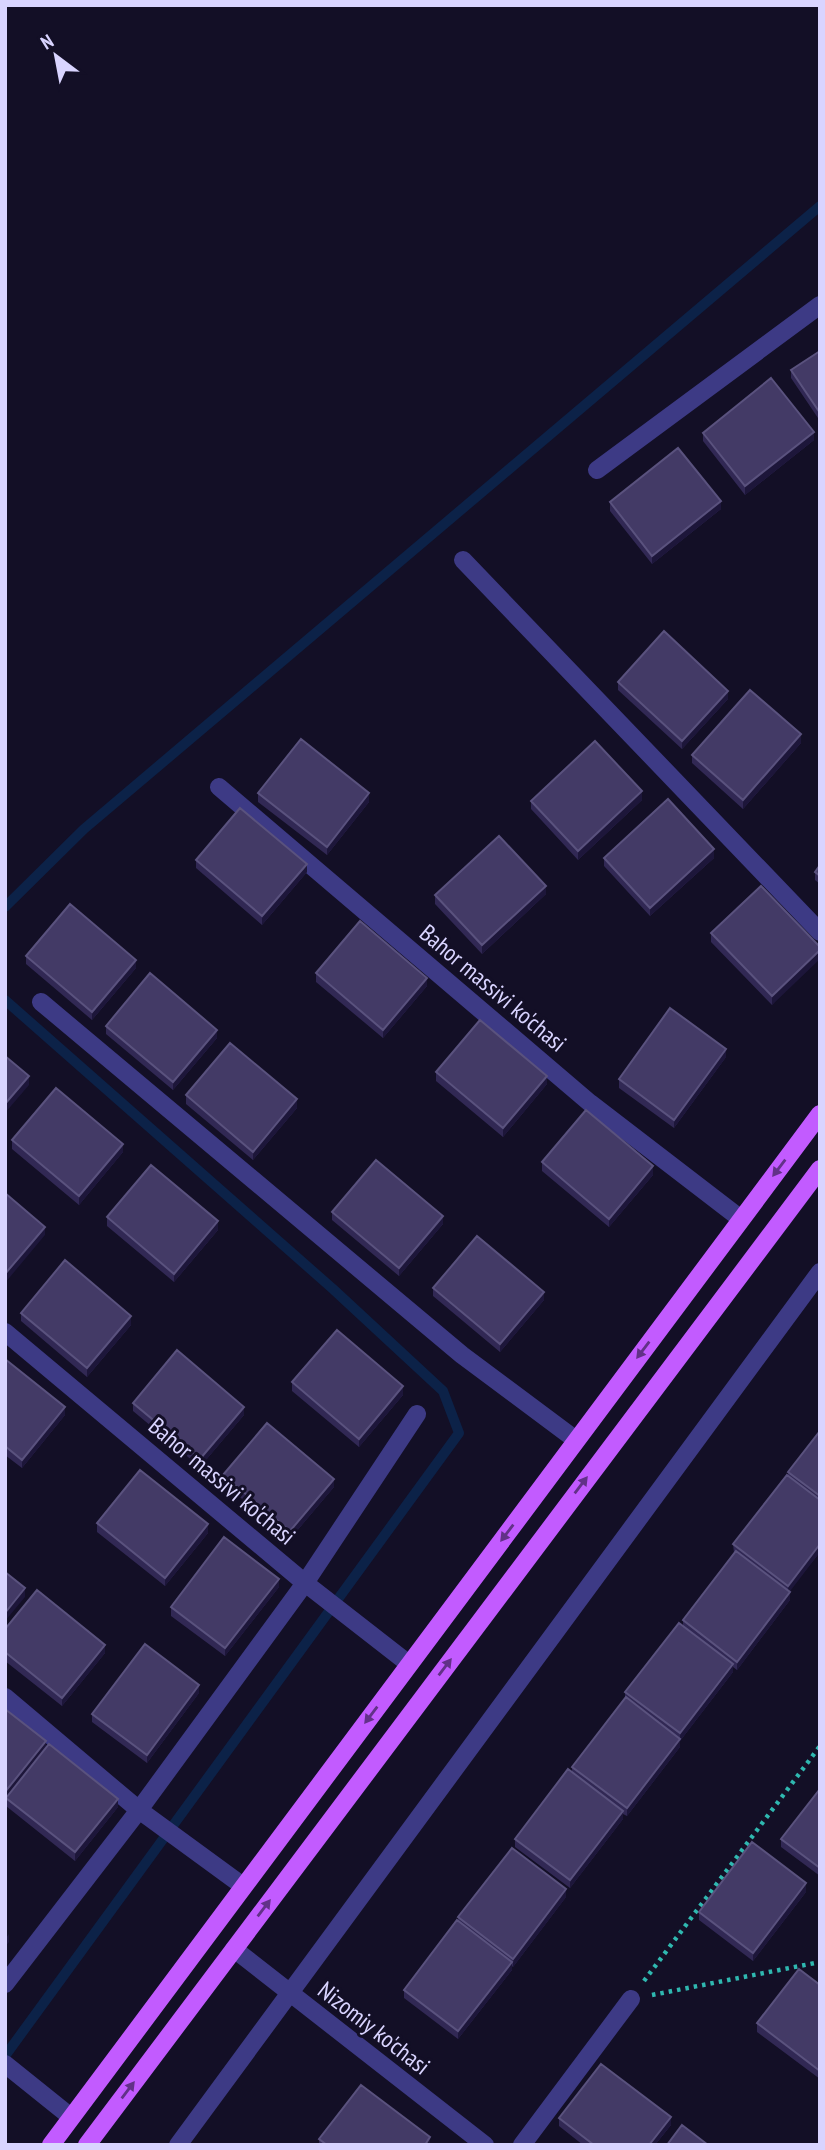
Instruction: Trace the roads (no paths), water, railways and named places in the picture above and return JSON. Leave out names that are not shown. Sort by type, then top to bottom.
[{"type":"main road","points":[[51,2145],[820,1114]]},
{"type":"main road","points":[[87,2145],[820,1169]]},
{"type":"street","points":[[597,470],[820,304]]},
{"type":"street","points":[[464,560],[820,932]]},
{"type":"street","name":"Bahor massivi ko'chasi","points":[[219,787],[590,1103],[741,1219]]},
{"type":"street","points":[[41,1002],[462,1355],[576,1440]]},
{"type":"street","points":[[178,2145],[820,1272]]},
{"type":"street","name":"Bahor massivi ko'chasi","points":[[5,1332],[305,1583],[409,1664]]},
{"type":"street","points":[[5,1984],[139,1810],[305,1583],[417,1414]]},
{"type":"street","points":[[5,1697],[139,1810],[243,1886]]},
{"type":"street","name":"Nizomiy ko'chasi","points":[[234,1949],[485,2145]]},
{"type":"street","points":[[522,2145],[631,1999]]},
{"type":"street","points":[[5,2064],[71,2117]]},
{"type":"waterway","points":[[5,907],[84,829],[820,206]]},
{"type":"waterway","points":[[5,1000],[333,1289],[443,1391],[459,1433],[5,2056]]}]
